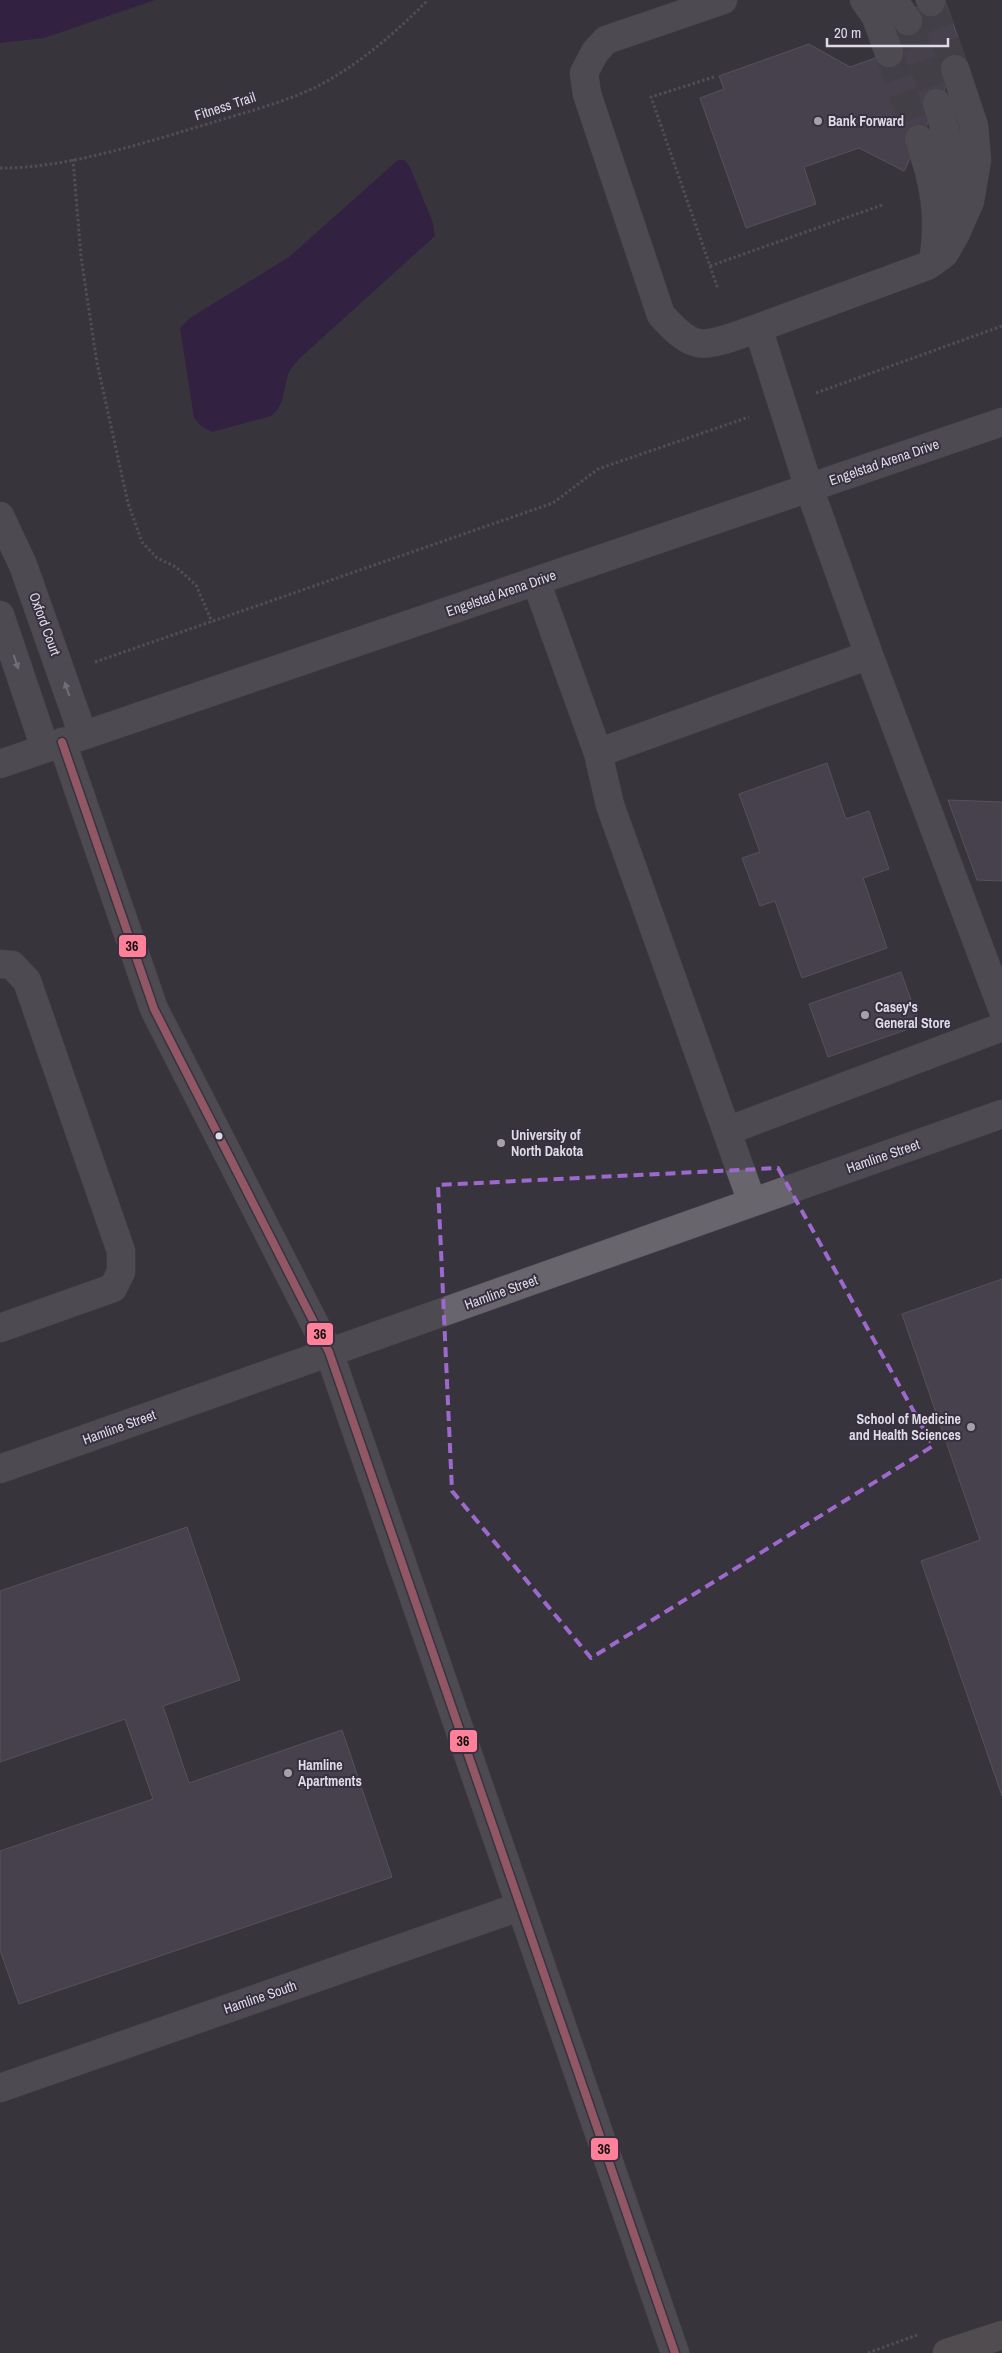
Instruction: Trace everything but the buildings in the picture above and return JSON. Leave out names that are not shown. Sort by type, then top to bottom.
[{"type":"main road","points":[[947,2353],[1002,2335]]},
{"type":"street","points":[[722,0],[606,40],[595,52],[584,73],[587,94],[661,315],[677,332],[698,343],[720,341],[758,328],[933,262],[944,254],[970,201],[977,160],[974,126],[955,69]]},
{"type":"street","points":[[864,0],[876,17],[889,53]]},
{"type":"street","points":[[933,262],[945,240],[955,207],[955,178],[947,135],[937,104]]},
{"type":"street","points":[[919,139],[935,195],[936,231],[933,262]]},
{"type":"street","points":[[758,328],[808,488],[1002,1008]]},
{"type":"street","name":"Engelstad Arena Drive","points":[[0,764],[1002,422]]},
{"type":"street","name":"Oxford Court","points":[[0,516],[23,565],[62,674],[63,742]]},
{"type":"street","points":[[536,581],[598,753],[610,805],[752,1202]]},
{"type":"street","points":[[0,615],[63,742],[154,1009],[329,1352],[519,1906],[676,2353]]},
{"type":"street","points":[[598,753],[869,655]]},
{"type":"street","points":[[0,964],[12,965],[28,981],[121,1251],[121,1272],[113,1288],[0,1328]]},
{"type":"street","points":[[727,1131],[1002,1027]]},
{"type":"street","name":"Hamline Street","points":[[0,1469],[1002,1114]]},
{"type":"street","name":"Hamline South","points":[[0,2088],[519,1906]]},
{"type":"path","name":"Fitness Trail","points":[[0,168],[22,167],[73,159],[161,138],[248,112],[317,86],[362,60],[403,25],[428,0]]},
{"type":"path","points":[[714,77],[651,98],[718,289]]},
{"type":"path","points":[[73,159],[81,257],[97,363],[128,503],[142,542],[156,558],[176,567],[196,585],[212,622]]},
{"type":"path","points":[[710,266],[882,205]]},
{"type":"path","points":[[62,674],[553,503],[598,469],[1002,326]]},
{"type":"highlighted area","points":[[778,1168],[933,1446],[591,1658],[452,1491],[438,1185]]},
{"type":"shaded area","points":[[0,0],[155,0],[44,38],[0,43]]},
{"type":"shaded area","points":[[398,160],[405,160],[410,167],[433,223],[435,236],[300,358],[289,373],[283,397],[276,412],[271,416],[212,432],[201,426],[194,418],[180,328],[190,318],[289,257]]},
{"type":"tunnel","points":[[931,2],[955,69]]},
{"type":"tunnel","points":[[908,21],[937,103]]},
{"type":"tunnel","points":[[889,53],[919,139]]},
{"type":"transit line","name":"36","points":[[62,742],[154,1009],[329,1352],[675,2353]]},
{"type":"place","name":"Bank Forward","points":[[818,121]]},
{"type":"place","name":"Casey's General Store","points":[[865,1015]]},
{"type":"place","name":"University of North Dakota","points":[[501,1143]]},
{"type":"place","name":"School of Medicine and Health Sciences","points":[[971,1427]]},
{"type":"place","name":"Hamline Apartments","points":[[288,1773]]}]
